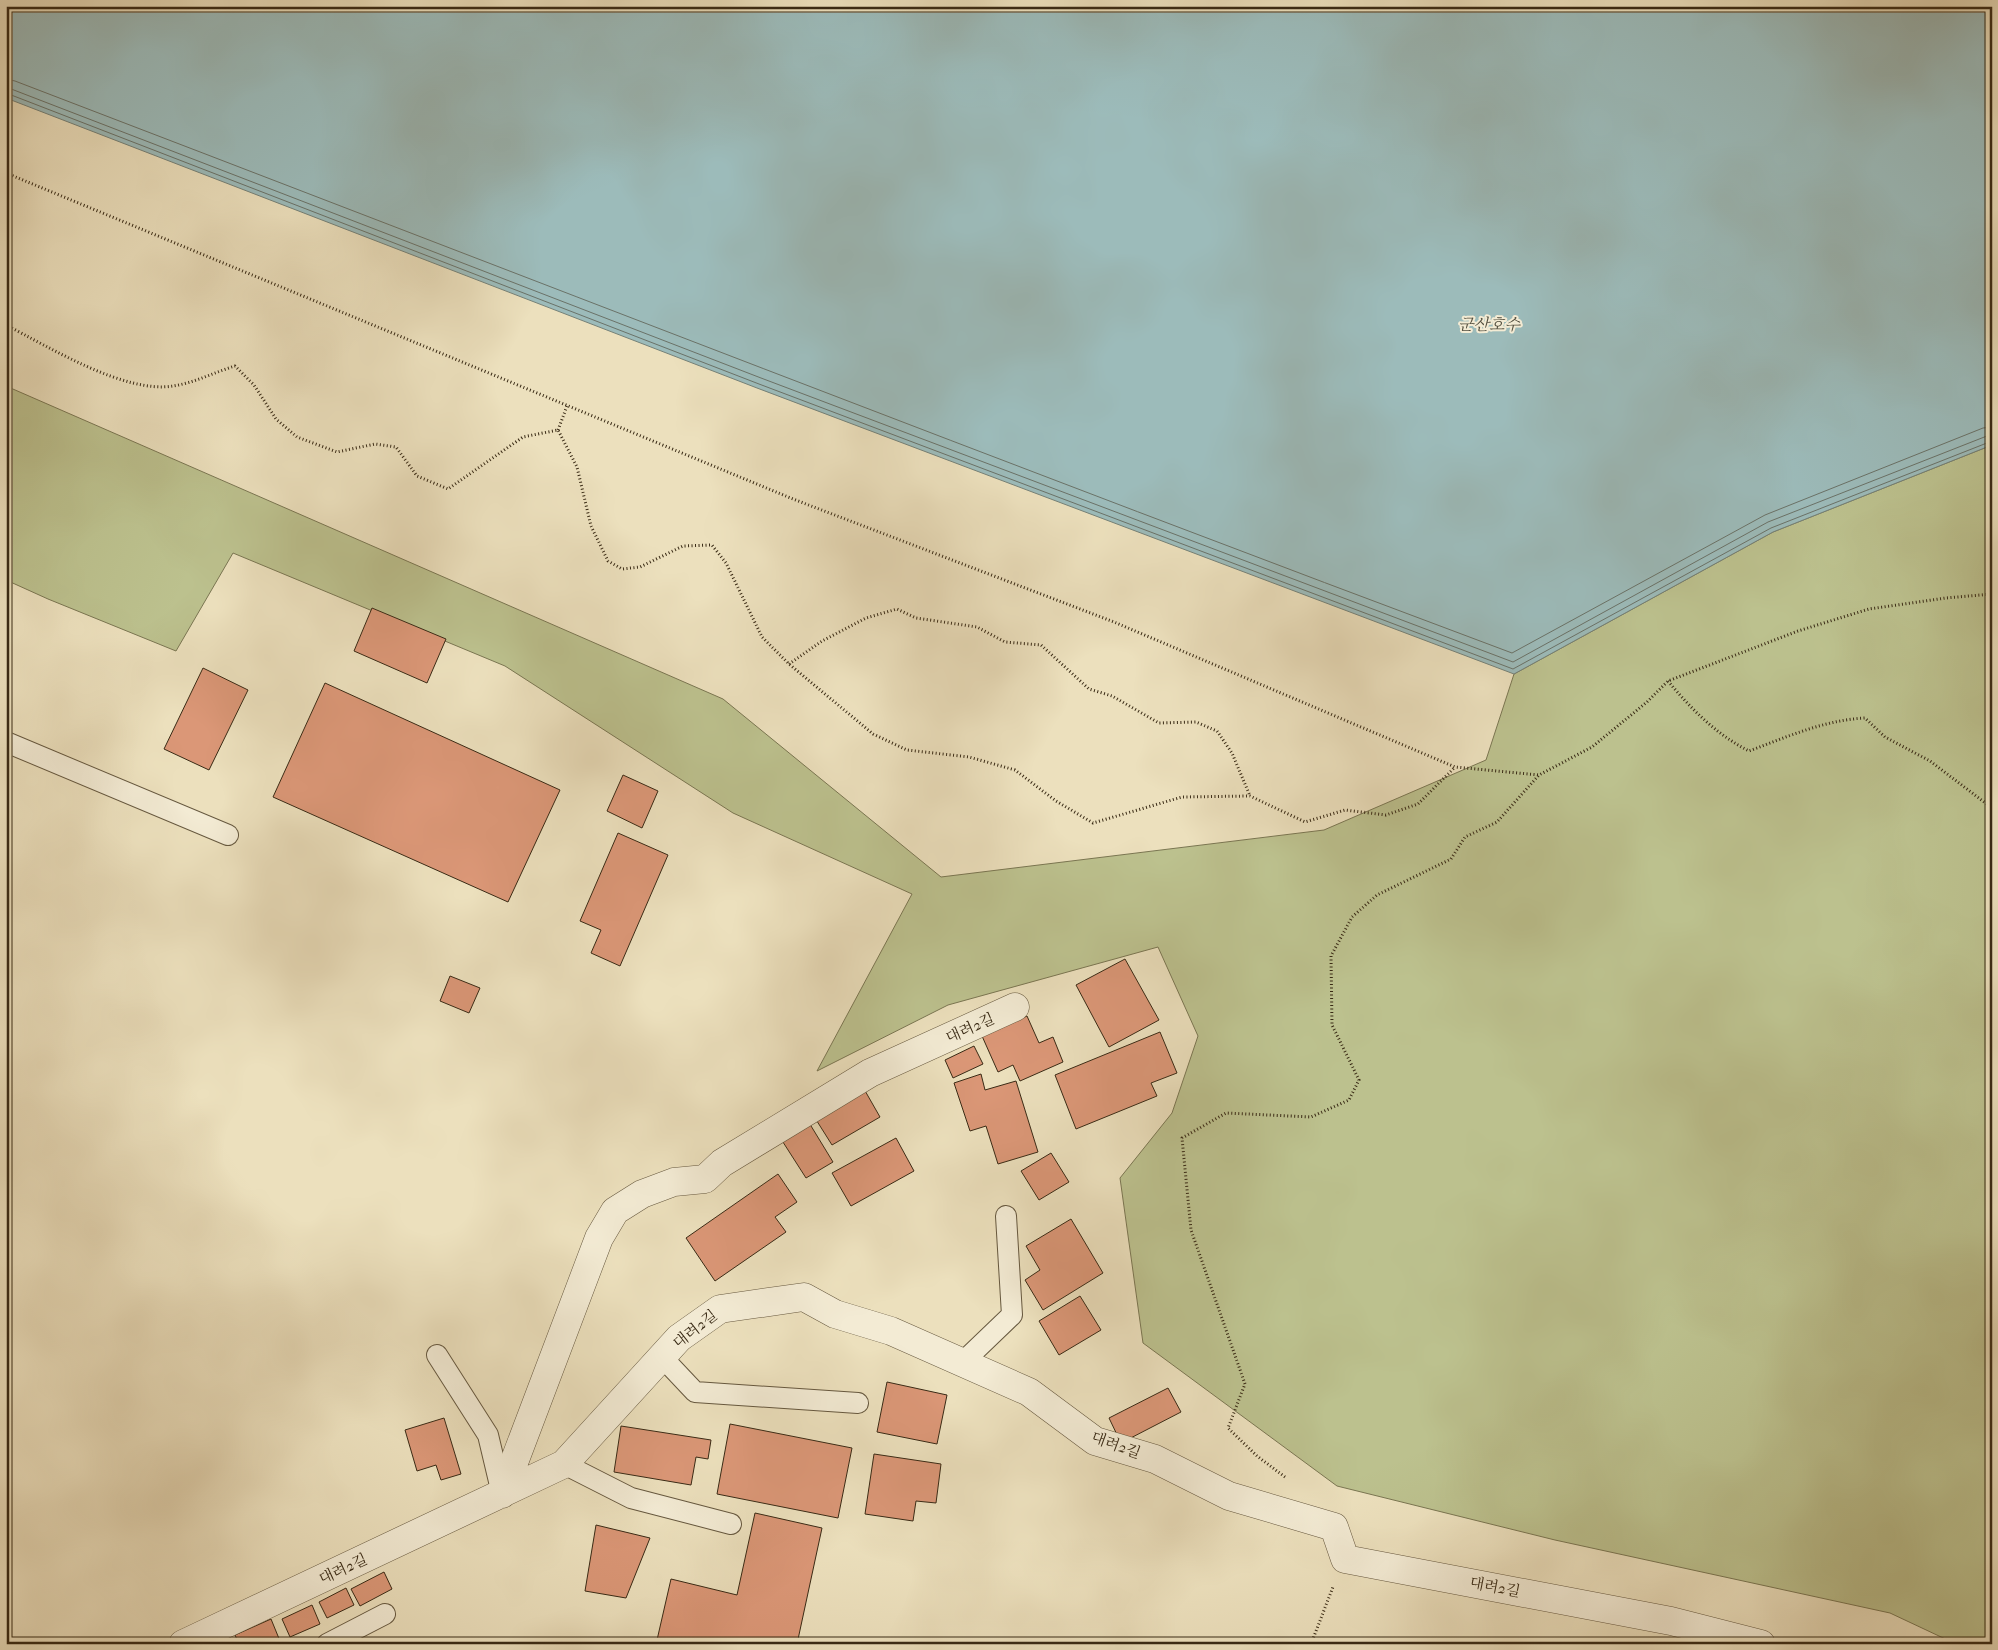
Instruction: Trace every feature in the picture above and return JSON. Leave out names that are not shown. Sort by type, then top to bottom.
[{"type":"street","name":"대려2길","points":[[502,1494],[599,1238],[615,1211],[642,1194],[674,1182],[705,1179],[722,1163],[870,1073],[1015,1008]]},
{"type":"street","name":"대려2길","points":[[183,1644],[564,1464],[680,1338],[720,1309],[804,1297],[835,1314],[891,1330],[1029,1392],[1094,1441],[1155,1459],[1229,1496],[1334,1527],[1345,1558],[1670,1621],[1761,1644]]},
{"type":"lane","points":[[6,742],[228,836]]},
{"type":"lane","points":[[963,1362],[1012,1315],[1006,1216]]},
{"type":"lane","points":[[437,1356],[488,1435],[502,1494]]},
{"type":"lane","points":[[662,1358],[695,1392],[858,1404]]},
{"type":"lane","points":[[564,1464],[631,1498],[731,1524]]},
{"type":"lane","points":[[327,1644],[385,1614]]},
{"type":"path","points":[[6,172],[793,499],[1114,622],[1456,767],[1540,775]]},
{"type":"path","points":[[6,325],[88,366],[132,383],[173,386],[235,366],[254,385],[276,419],[297,437],[338,452],[375,444],[396,447],[417,476],[448,489],[523,437],[558,430]]},
{"type":"path","points":[[567,406],[558,430],[577,467],[591,526],[608,561],[622,569],[640,568],[683,546],[712,546],[728,568],[762,637],[789,664],[873,734],[907,750],[969,757],[1015,770],[1056,801],[1093,822],[1182,797],[1250,796],[1305,822],[1345,810],[1386,816],[1418,804],[1456,767]]},
{"type":"path","points":[[1293,1483],[1257,1456],[1228,1428],[1245,1384],[1191,1230],[1182,1138],[1226,1113],[1311,1117],[1349,1100],[1358,1080],[1332,1025],[1331,956],[1352,917],[1378,895],[1451,859],[1465,837],[1498,822],[1540,775],[1592,746],[1647,702],[1668,681],[1798,631],[1869,609],[1946,598],[1992,594]]},
{"type":"path","points":[[789,664],[822,642],[866,618],[897,609],[916,618],[977,627],[1005,642],[1041,645],[1089,688],[1112,696],[1159,723],[1196,722],[1217,731],[1232,753],[1250,796]]},
{"type":"path","points":[[1668,681],[1691,709],[1749,751],[1814,726],[1848,719],[1865,718],[1885,737],[1930,761],[1992,808]]},
{"type":"path","points":[[1311,1644],[1345,1558]]},
{"type":"green space","points":[[6,386],[723,699],[941,877],[1324,830],[1486,760],[1514,674],[1773,532],[1992,445],[1992,1644],[1956,1644],[1890,1613],[1555,1540],[1337,1486],[1143,1343],[1120,1178],[1172,1113],[1198,1036],[1158,947],[948,1005],[817,1071],[912,894],[733,813],[505,666],[233,553],[176,651],[6,580]]},
{"type":"water","name":"군산호수","points":[[6,6],[1992,6],[1992,445],[1773,532],[1514,674],[757,388],[6,98]]},
{"type":"building","points":[[372,608],[446,639],[427,683],[354,651]]},
{"type":"building","points":[[203,668],[248,690],[209,770],[164,749]]},
{"type":"building","points":[[325,683],[560,790],[508,902],[273,797]]},
{"type":"building","points":[[623,775],[658,791],[642,828],[607,811]]},
{"type":"building","points":[[618,833],[668,855],[620,966],[591,953],[601,930],[580,921]]},
{"type":"building","points":[[1125,959],[1159,1020],[1109,1047],[1076,985]]},
{"type":"building","points":[[450,976],[480,988],[469,1013],[440,1001]]},
{"type":"building","points":[[1027,1016],[1039,1043],[1053,1037],[1063,1062],[1020,1081],[1013,1065],[998,1072],[982,1036]]},
{"type":"building","points":[[1160,1032],[1177,1073],[1151,1083],[1157,1096],[1076,1129],[1055,1075]]},
{"type":"building","points":[[974,1046],[983,1064],[953,1078],[945,1060]]},
{"type":"building","points":[[981,1074],[985,1090],[1016,1081],[1038,1152],[998,1164],[986,1126],[970,1131],[954,1083]]},
{"type":"building","points":[[864,1089],[880,1117],[832,1145],[815,1118]]},
{"type":"building","points":[[808,1121],[833,1162],[806,1178],[781,1139]]},
{"type":"building","points":[[896,1138],[914,1171],[851,1206],[832,1173]]},
{"type":"building","points":[[1051,1153],[1069,1182],[1039,1200],[1021,1171]]},
{"type":"building","points":[[778,1174],[797,1202],[775,1217],[786,1232],[715,1281],[686,1238]]},
{"type":"building","points":[[1071,1219],[1103,1273],[1043,1310],[1025,1280],[1040,1270],[1026,1246]]},
{"type":"building","points":[[1080,1296],[1101,1330],[1059,1355],[1039,1321]]},
{"type":"building","points":[[887,1382],[947,1395],[937,1444],[877,1432]]},
{"type":"building","points":[[1168,1388],[1181,1412],[1121,1443],[1109,1418]]},
{"type":"building","points":[[444,1418],[461,1474],[441,1480],[436,1465],[417,1471],[405,1430]]},
{"type":"building","points":[[730,1424],[852,1448],[838,1518],[717,1494]]},
{"type":"building","points":[[621,1426],[711,1440],[708,1459],[696,1457],[691,1485],[614,1472]]},
{"type":"building","points":[[874,1454],[941,1464],[936,1503],[916,1501],[913,1521],[865,1514]]},
{"type":"building","points":[[755,1513],[822,1528],[797,1644],[672,1644],[657,1640],[671,1579],[737,1595]]},
{"type":"building","points":[[596,1525],[650,1538],[626,1598],[585,1591]]},
{"type":"building","points":[[384,1572],[392,1589],[360,1606],[351,1589]]},
{"type":"building","points":[[346,1588],[354,1605],[327,1618],[319,1602]]},
{"type":"building","points":[[312,1605],[320,1624],[290,1637],[282,1619]]},
{"type":"building","points":[[271,1619],[280,1641],[273,1644],[239,1644],[235,1635]]},
{"type":"building","points":[[229,1636],[233,1644],[211,1644]]}]
